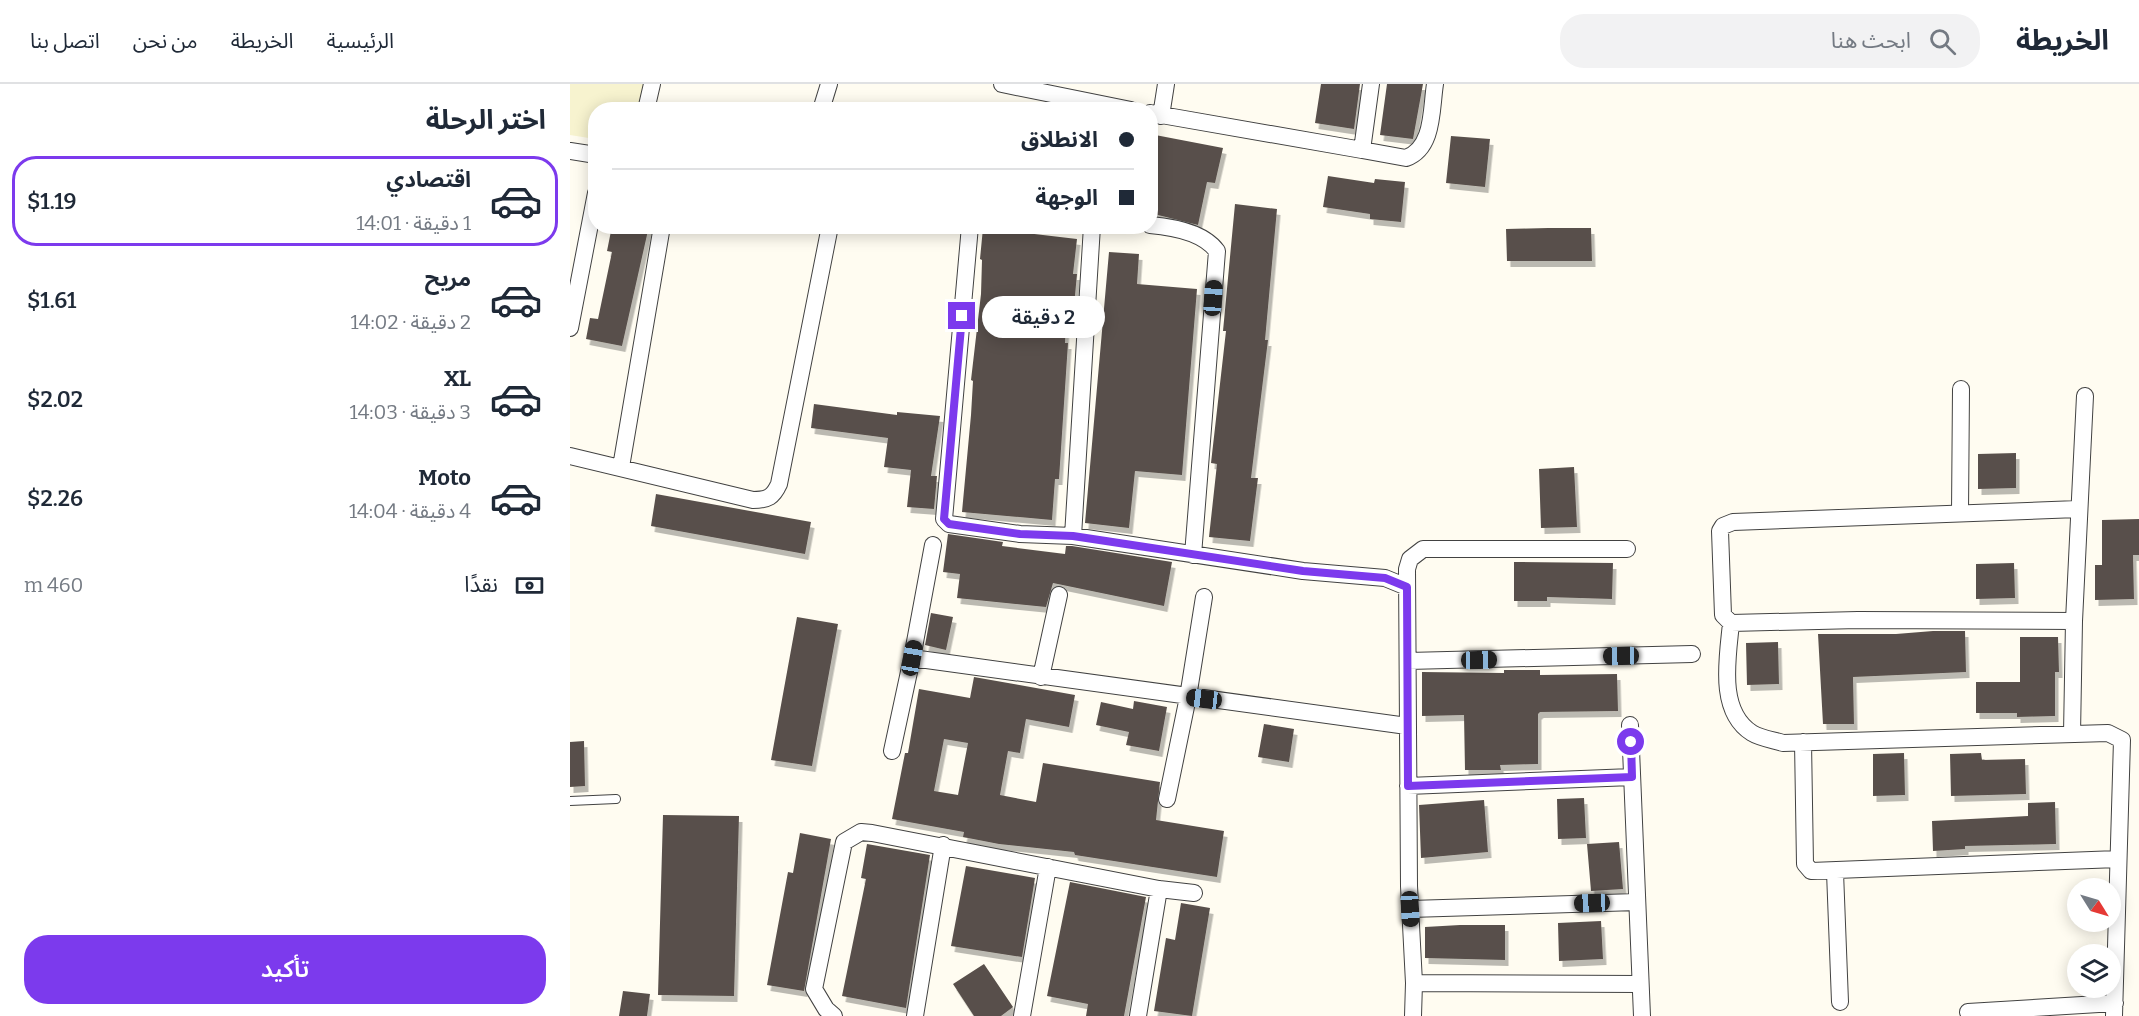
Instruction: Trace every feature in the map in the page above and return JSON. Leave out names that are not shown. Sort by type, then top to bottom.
[{"type":"street","points":[[648,102],[652,84]]},
{"type":"street","points":[[823,102],[829,84]]},
{"type":"street","points":[[1002,84],[1091,102]]},
{"type":"street","points":[[1158,109],[1166,84]]},
{"type":"street","points":[[1362,150],[1371,84]]},
{"type":"street","points":[[1158,115],[1406,158],[1413,156],[1426,142],[1435,84]]},
{"type":"street","points":[[570,151],[588,154]]},
{"type":"street","points":[[1158,226],[1169,227],[1209,241],[1216,251],[1193,555]]},
{"type":"street","points":[[570,328],[588,234]]},
{"type":"street","points":[[621,466],[661,234]]},
{"type":"street","points":[[570,456],[621,466],[753,500],[765,500],[774,495],[779,484],[828,234]]},
{"type":"street","points":[[969,234],[944,519],[949,524],[1020,534],[1073,536],[1303,571],[1385,578],[1407,587]]},
{"type":"street","points":[[1073,536],[1092,234]]},
{"type":"street","points":[[1960,512],[1961,389]]},
{"type":"street","points":[[2072,734],[2078,509],[2085,396]]},
{"type":"street","points":[[2074,621],[1858,620],[1731,623],[1723,615],[1720,531],[1728,523],[2078,509]]},
{"type":"street","points":[[892,751],[933,546]]},
{"type":"street","points":[[1413,1016],[1407,726],[1407,587],[1410,559],[1423,549],[1627,549]]},
{"type":"street","points":[[1041,677],[1059,595]]},
{"type":"street","points":[[1167,799],[1188,697],[1204,597]]},
{"type":"street","points":[[1731,623],[1726,684],[1736,717],[1751,733],[1783,743],[2108,733],[2122,740],[2114,1010],[1968,1012]]},
{"type":"street","points":[[1408,662],[1692,654]]},
{"type":"street","points":[[912,658],[1407,726]]},
{"type":"street","points":[[1630,724],[1642,1016]]},
{"type":"street","points":[[1803,742],[1805,864],[1811,871],[1835,872],[2118,859]]},
{"type":"street","points":[[1408,786],[1632,777]]},
{"type":"street","points":[[834,1016],[826,1009],[814,989],[844,842],[861,832],[943,845],[1159,890],[1194,894]]},
{"type":"street","points":[[915,1016],[943,845]]},
{"type":"street","points":[[1022,1016],[1048,867]]},
{"type":"street","points":[[1835,872],[1840,1002]]},
{"type":"street","points":[[1138,1016],[1159,890]]},
{"type":"street","points":[[1410,909],[1637,902]]},
{"type":"street","points":[[1414,983],[1640,984]]},
{"type":"lane","points":[[570,801],[616,799]]},
{"type":"shaded area","points":[[570,84],[644,84],[640,102],[588,102],[588,138],[570,135]]},
{"type":"building","points":[[1321,84],[1360,84],[1354,129],[1315,123]]},
{"type":"building","points":[[1387,84],[1423,84],[1413,139],[1380,135]]},
{"type":"building","points":[[1158,136],[1223,148],[1215,183],[1207,182],[1198,225],[1158,215]]},
{"type":"building","points":[[1451,136],[1490,139],[1485,187],[1446,183]]},
{"type":"building","points":[[1328,176],[1374,183],[1375,179],[1405,182],[1401,222],[1370,219],[1370,214],[1323,207]]},
{"type":"building","points":[[1235,204],[1277,209],[1265,340],[1268,340],[1251,478],[1258,478],[1250,541],[1209,537],[1217,464],[1211,463],[1226,331],[1223,331]]},
{"type":"building","points":[[1591,228],[1592,261],[1507,261],[1506,229]]},
{"type":"building","points":[[610,234],[647,234],[622,346],[586,339],[590,318],[598,319],[612,252],[607,251]]},
{"type":"building","points":[[982,234],[1034,234],[1077,239],[1073,274],[1077,274],[1074,306],[1067,305],[1065,343],[1068,343],[1059,479],[1055,479],[1052,520],[962,512],[971,415],[973,381],[971,380],[981,294],[982,260],[980,259]]},
{"type":"building","points":[[1109,252],[1139,254],[1137,284],[1197,289],[1182,475],[1135,471],[1129,528],[1085,523]]},
{"type":"building","points":[[814,404],[897,415],[897,412],[940,416],[931,476],[937,476],[934,509],[907,507],[911,470],[884,467],[888,438],[811,428]]},
{"type":"building","points":[[2016,453],[2016,488],[1978,489],[1978,454]]},
{"type":"building","points":[[1574,467],[1577,527],[1541,528],[1539,469]]},
{"type":"building","points":[[656,494],[811,522],[805,554],[651,526]]},
{"type":"building","points":[[2139,519],[2139,555],[2133,555],[2134,599],[2095,600],[2095,565],[2102,565],[2102,520]]},
{"type":"building","points":[[948,534],[1003,542],[1002,546],[1065,554],[1066,546],[1072,546],[1172,562],[1164,606],[1053,583],[1046,607],[957,598],[960,574],[943,572]]},
{"type":"building","points":[[1514,562],[1613,563],[1612,599],[1547,597],[1547,601],[1514,601]]},
{"type":"building","points":[[2014,563],[2015,598],[1976,599],[1976,564]]},
{"type":"building","points":[[931,613],[953,617],[946,650],[925,645]]},
{"type":"building","points":[[797,617],[838,624],[812,766],[771,760]]},
{"type":"building","points":[[1965,631],[1966,672],[1853,677],[1854,724],[1823,724],[1818,634],[1896,634]]},
{"type":"building","points":[[2020,637],[2058,637],[2059,672],[2055,672],[2055,716],[2017,717],[2017,713],[1976,713],[1976,682],[2020,682]]},
{"type":"building","points":[[1778,642],[1779,684],[1747,685],[1746,643]]},
{"type":"building","points":[[1504,670],[1540,670],[1540,675],[1617,674],[1618,711],[1540,712],[1538,714],[1538,764],[1500,765],[1501,770],[1465,770],[1464,715],[1422,716],[1422,672],[1504,673]]},
{"type":"building","points":[[974,677],[1075,695],[1069,727],[1026,719],[1020,753],[1008,751],[1000,795],[1036,802],[1043,763],[1160,782],[1156,820],[1224,831],[1217,877],[1075,855],[1074,852],[999,844],[963,837],[964,832],[892,819],[905,753],[908,753],[919,689],[970,698]],"holes":[[[944,739],[968,743],[958,795],[934,791]]]},
{"type":"building","points":[[1134,701],[1167,707],[1159,751],[1126,745],[1129,732],[1096,725],[1101,702],[1133,709]]},
{"type":"building","points":[[1264,724],[1294,729],[1289,762],[1258,757]]},
{"type":"building","points":[[584,741],[585,786],[570,787],[570,742]]},
{"type":"building","points":[[1904,753],[1905,795],[1873,796],[1873,754]]},
{"type":"building","points":[[1981,753],[1982,760],[2025,759],[2026,794],[1951,796],[1950,754]]},
{"type":"building","points":[[1584,798],[1586,838],[1558,839],[1557,799]]},
{"type":"building","points":[[1484,800],[1488,852],[1421,858],[1419,805]]},
{"type":"building","points":[[2055,802],[2056,844],[1965,846],[1965,849],[1933,851],[1932,821],[2028,816],[2028,803]]},
{"type":"building","points":[[663,815],[739,816],[734,996],[658,995]]},
{"type":"building","points":[[800,833],[831,839],[804,991],[767,985],[788,872],[793,873]]},
{"type":"building","points":[[1619,842],[1623,889],[1591,891],[1587,844]]},
{"type":"building","points":[[867,844],[930,855],[906,1008],[842,996],[866,879],[861,878]]},
{"type":"building","points":[[966,866],[1035,878],[1022,957],[951,946]]},
{"type":"building","points":[[1070,882],[1146,897],[1124,1016],[1086,1016],[1088,1004],[1047,996]]},
{"type":"building","points":[[1181,903],[1210,908],[1192,1016],[1154,1011],[1166,938],[1175,940]]},
{"type":"building","points":[[1601,921],[1603,959],[1559,961],[1558,923]]},
{"type":"building","points":[[1505,925],[1505,960],[1425,958],[1425,927]]},
{"type":"building","points":[[984,964],[1013,1007],[1001,1016],[974,1016],[953,984]]},
{"type":"building","points":[[623,991],[650,994],[647,1016],[619,1016]]},
{"type":"route","points":[[962,316],[944,519],[949,524],[1020,534],[1073,536],[1303,571],[1385,578],[1407,587],[1408,786],[1632,777],[1631,742]]}]
